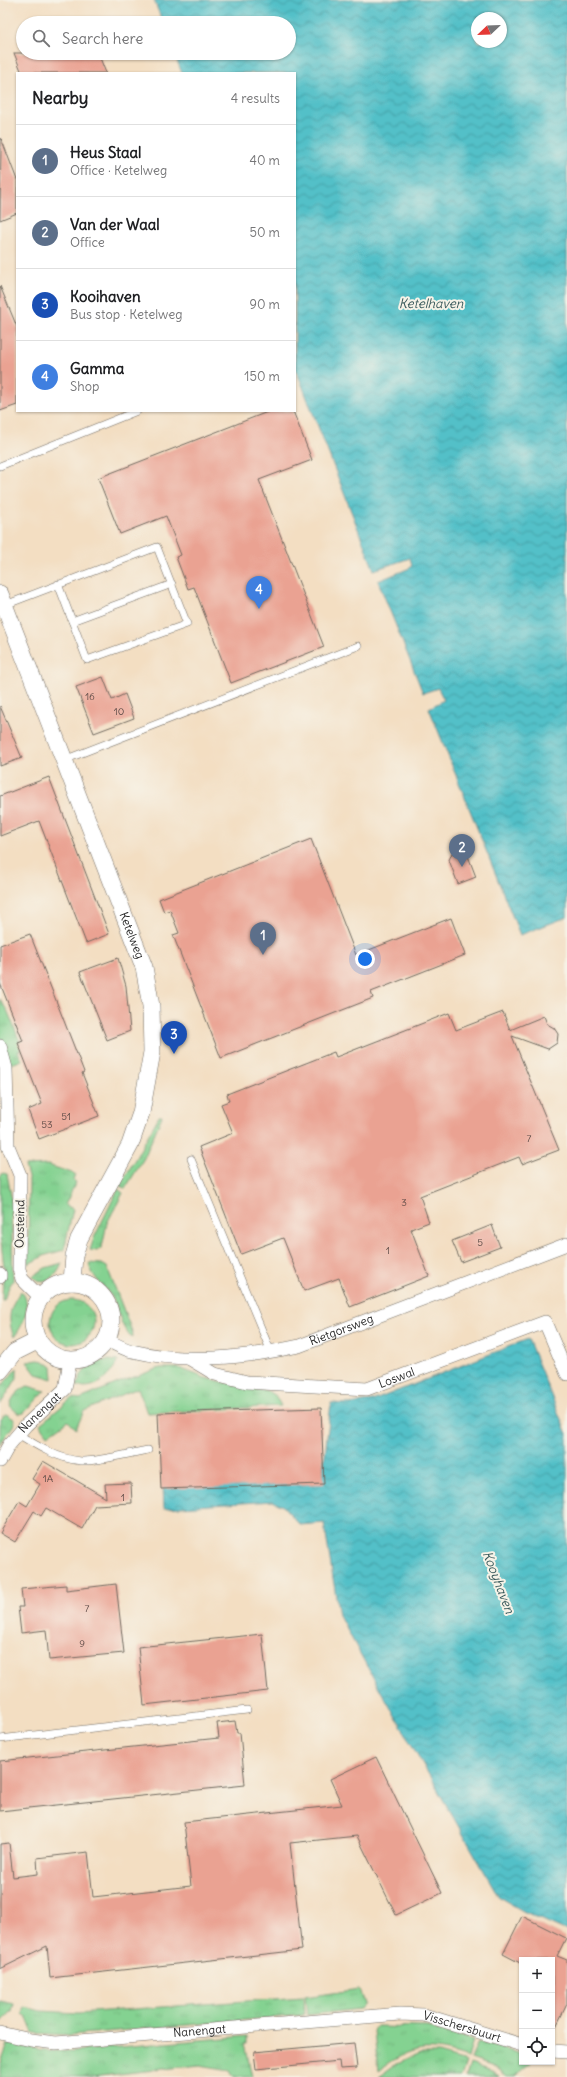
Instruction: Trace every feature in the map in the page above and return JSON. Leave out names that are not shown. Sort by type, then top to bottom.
[{"type":"street","name":"Ketelweg","points":[[2,599],[144,967],[151,1006],[152,1052],[141,1113],[130,1145],[79,1239],[74,1256],[72,1282]]},
{"type":"street","name":"Oosteind","points":[[0,1046],[6,1068],[4,1151],[20,1175],[19,1270],[22,1279],[40,1297]]},
{"type":"street","name":"Rietgorsweg","points":[[106,1340],[131,1351],[187,1358],[243,1357],[271,1352],[299,1346],[567,1244]]},
{"type":"street","points":[[72,1282],[83,1283],[93,1288],[105,1301],[110,1311],[111,1323],[106,1340],[97,1351],[91,1356],[70,1361],[51,1355],[37,1341],[34,1334],[32,1318],[40,1297],[54,1286],[72,1282]]},
{"type":"street","name":"Loswal","points":[[187,1358],[215,1374],[247,1382],[367,1388],[545,1322],[567,1374]]},
{"type":"street","points":[[0,1371],[15,1352],[37,1341]]},
{"type":"street","name":"Nanengat","points":[[0,1461],[18,1434],[65,1390],[70,1361]]},
{"type":"street","name":"Nanengat","points":[[0,2032],[31,2040],[56,2042],[400,2014]]},
{"type":"street","name":"Visschersbuurt","points":[[400,2014],[424,2015],[519,2044]]},
{"type":"street","points":[[555,2051],[567,2052]]},
{"type":"lane","points":[[0,466],[135,412]]},
{"type":"lane","points":[[2,599],[58,584],[157,547],[187,624],[87,660],[58,584]]},
{"type":"lane","points":[[72,621],[172,584]]},
{"type":"lane","points":[[64,760],[358,646]]},
{"type":"lane","points":[[190,1159],[271,1352]]},
{"type":"lane","points":[[18,1434],[41,1448],[65,1458],[82,1461],[148,1450]]},
{"type":"lane","points":[[0,1740],[248,1710]]},
{"type":"green space","points":[[0,999],[8,1012],[23,1049],[18,1051],[22,1060],[4,1067],[0,1035]]},
{"type":"green space","points":[[159,1116],[162,1116],[144,1158],[125,1189],[120,1186]]},
{"type":"green space","points":[[48,1165],[75,1174],[73,1180],[76,1182],[65,1205],[73,1209],[64,1250],[46,1255],[28,1264],[29,1181],[25,1166]]},
{"type":"green space","points":[[3,1173],[7,1174],[11,1195],[13,1280],[4,1300],[2,1300],[3,1278],[5,1274],[0,1235],[0,1176]]},
{"type":"green space","points":[[118,1189],[123,1193],[107,1223],[102,1247],[97,1251],[90,1250],[94,1238]]},
{"type":"green space","points":[[62,1263],[57,1273],[48,1280],[42,1282],[32,1277],[45,1268]]},
{"type":"green space","points":[[89,1263],[102,1264],[107,1267],[133,1334],[132,1337],[122,1325],[114,1301],[96,1279]]},
{"type":"green space","points":[[21,1291],[25,1296],[26,1308],[21,1327],[14,1337],[10,1325],[10,1313],[14,1302]]},
{"type":"green space","points":[[68,1300],[76,1300],[88,1306],[94,1318],[94,1326],[88,1338],[76,1344],[68,1344],[56,1338],[50,1326],[50,1318],[56,1306]]},
{"type":"green space","points":[[38,1360],[44,1361],[52,1367],[53,1379],[36,1374],[27,1362]]},
{"type":"green space","points":[[107,1360],[118,1361],[107,1377],[91,1386],[77,1386],[81,1376],[88,1368],[96,1363]]},
{"type":"green space","points":[[17,1368],[17,1378],[0,1405],[0,1388]]},
{"type":"green space","points":[[160,1368],[179,1368],[205,1378],[269,1392],[275,1395],[281,1406],[147,1413],[138,1388],[84,1411],[76,1429],[68,1421],[48,1435],[40,1424],[72,1398],[80,1399],[123,1381]]},
{"type":"green space","points":[[28,1386],[45,1391],[24,1413],[19,1414],[10,1406],[11,1402],[16,1394]]},
{"type":"green space","points":[[6,1414],[14,1419],[15,1423],[0,1444],[0,1419]]},
{"type":"green space","points":[[359,1989],[364,2004],[360,2009],[307,2015],[305,1997]]},
{"type":"green space","points":[[303,1997],[304,2015],[70,2035],[33,2033],[26,2016],[23,2014],[25,2007],[41,2011],[78,2013]]},
{"type":"green space","points":[[0,2001],[14,2004],[12,2012],[10,2012],[0,2023]]},
{"type":"green space","points":[[377,2026],[427,2027],[473,2040],[468,2058],[442,2051],[421,2050],[411,2052],[400,2057],[378,2071],[374,2032]]},
{"type":"green space","points":[[247,2036],[247,2044],[245,2044],[252,2077],[234,2077],[230,2070],[200,2065],[91,2077],[0,2077],[0,2066],[8,2044],[43,2051],[74,2051]]},
{"type":"green space","points":[[478,2042],[519,2053],[519,2065],[529,2065],[515,2077],[506,2077],[491,2066],[471,2059]]},
{"type":"green space","points":[[420,2054],[438,2054],[466,2062],[461,2077],[378,2077],[396,2064]]},
{"type":"green space","points":[[470,2064],[488,2070],[499,2077],[466,2077]]},
{"type":"water","name":"Ketelhaven","points":[[154,0],[567,0],[567,917],[520,935],[429,708],[444,700],[438,688],[423,693],[378,581],[410,568],[412,565],[410,558],[374,570],[296,370],[296,72],[182,72],[177,60],[296,60],[296,16],[160,16]]},
{"type":"water","name":"Kooyhaven","points":[[528,1339],[567,1434],[567,1931],[523,1911],[499,1897],[339,1615],[324,1523],[300,1525],[283,1506],[273,1501],[164,1508],[163,1486],[322,1480],[331,1403],[349,1404],[372,1401]]},
{"type":"building","points":[[17,60],[101,60],[106,72],[22,72]]},
{"type":"building","points":[[1,138],[16,177],[16,213],[0,220]]},
{"type":"building","points":[[0,286],[16,325],[16,405],[0,411]]},
{"type":"building","points":[[267,412],[293,412],[312,460],[259,480],[324,647],[231,683],[194,587],[188,589],[176,557],[181,555],[166,516],[120,534],[98,478]]},
{"type":"building","points":[[103,677],[112,700],[125,694],[134,718],[94,733],[76,687]]},
{"type":"building","points":[[0,706],[22,758],[0,766]]},
{"type":"building","points":[[49,777],[109,934],[86,943],[39,821],[0,836],[0,796]]},
{"type":"building","points":[[311,839],[356,955],[451,918],[465,955],[371,992],[373,998],[221,1058],[173,935],[179,933],[170,910],[164,912],[159,899]]},
{"type":"building","points":[[465,848],[476,877],[458,884],[449,860],[452,853]]},
{"type":"building","points":[[30,934],[84,1072],[82,1073],[99,1116],[39,1139],[28,1110],[42,1104],[18,1043],[23,1041],[0,983],[0,945]]},
{"type":"building","points":[[118,958],[126,986],[130,1031],[107,1040],[80,972]]},
{"type":"building","points":[[503,1012],[510,1030],[544,1016],[547,1024],[554,1028],[558,1034],[557,1043],[548,1049],[512,1036],[559,1150],[522,1164],[519,1157],[420,1196],[429,1222],[411,1229],[429,1276],[350,1307],[339,1278],[304,1291],[283,1238],[241,1254],[199,1147],[233,1133],[221,1104],[229,1101],[227,1094],[334,1052],[336,1057],[449,1013],[456,1030]]},
{"type":"building","points":[[492,1225],[500,1247],[461,1262],[452,1241]]},
{"type":"building","points":[[321,1408],[324,1484],[161,1489],[158,1413]]},
{"type":"building","points":[[43,1461],[106,1498],[105,1484],[131,1483],[132,1503],[95,1505],[82,1529],[46,1508],[41,1516],[34,1511],[15,1542],[0,1533],[19,1501],[27,1506],[40,1484],[32,1479]]},
{"type":"building","points":[[116,1584],[124,1653],[49,1660],[46,1630],[21,1633],[18,1607],[23,1607],[21,1589],[66,1585],[66,1590]]},
{"type":"building","points":[[262,1634],[268,1691],[144,1705],[138,1647]]},
{"type":"building","points":[[235,1721],[237,1733],[240,1733],[245,1785],[0,1811],[0,1761],[219,1738],[217,1723]]},
{"type":"building","points":[[376,1757],[442,1893],[396,1915],[357,1836],[290,1843],[302,1950],[50,1978],[47,1946],[0,1969],[0,1844],[9,1843],[13,1877],[38,1874],[37,1858],[88,1852],[93,1897],[191,1886],[184,1822],[342,1805],[330,1779]]},
{"type":"building","points":[[522,1916],[566,1938],[557,1956],[567,1960],[567,2004],[555,2029],[555,1957],[519,1957],[519,1962],[503,1954]]},
{"type":"building","points":[[354,2043],[357,2068],[340,2069],[339,2061],[256,2069],[254,2052]]},
{"type":"place","name":"Gamma","points":[[259,609]]},
{"type":"place","name":"Van der Waal","points":[[462,867]]},
{"type":"place","name":"Heus Staal","points":[[263,955]]},
{"type":"place","name":"Kooihaven","points":[[174,1054]]}]
